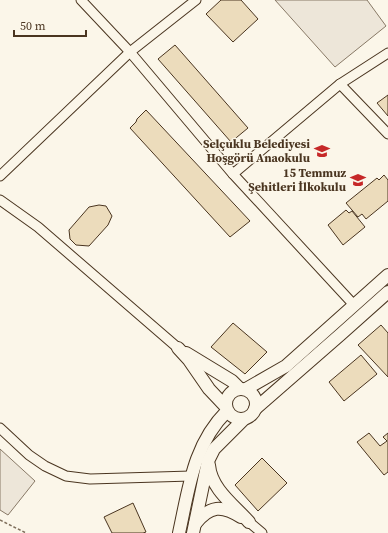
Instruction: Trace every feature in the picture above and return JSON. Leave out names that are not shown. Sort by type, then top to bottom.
[{"type":"street","points":[[81,0],[130,52],[233,174],[354,305]]},
{"type":"street","points":[[0,176],[130,52],[196,0]]},
{"type":"street","points":[[233,174],[340,84],[388,53]]},
{"type":"street","points":[[340,84],[388,134]]},
{"type":"street","points":[[0,200],[38,228],[178,348],[189,360],[209,389],[235,418],[244,419]]},
{"type":"street","points":[[179,533],[199,452],[217,421],[227,409],[227,396],[231,392],[243,389],[286,366],[388,275]]},
{"type":"street","points":[[194,529],[208,461],[214,449],[255,409],[388,292]]},
{"type":"street","points":[[178,348],[254,395],[256,405],[255,409]]},
{"type":"street","points":[[0,428],[29,455],[45,466],[66,476],[98,479],[192,476]]},
{"type":"street","points":[[208,461],[212,479],[218,488],[249,522]]},
{"type":"street","points":[[194,529],[202,515],[212,510],[221,508],[231,510],[262,533]]},
{"type":"path","points":[[0,520],[26,533]]},
{"type":"shaded area","points":[[275,0],[367,0],[386,26],[335,67]]},
{"type":"shaded area","points":[[0,449],[35,481],[8,515],[0,510]]},
{"type":"building","points":[[221,0],[241,0],[258,19],[233,42],[206,14]]},
{"type":"building","points":[[175,45],[248,128],[231,142],[158,59]]},
{"type":"building","points":[[388,95],[388,116],[377,103]]},
{"type":"building","points":[[146,110],[250,221],[230,237],[130,128]]},
{"type":"building","points":[[384,175],[388,180],[388,201],[366,219],[362,214],[358,217],[346,203],[377,178],[379,180]]},
{"type":"building","points":[[99,205],[106,206],[112,216],[108,225],[89,246],[76,245],[70,239],[69,230],[89,207]]},
{"type":"building","points":[[346,210],[349,213],[352,211],[365,227],[343,245],[328,225]]},
{"type":"building","points":[[233,323],[267,352],[245,374],[211,347]]},
{"type":"building","points":[[381,325],[388,333],[388,377],[358,345]]},
{"type":"building","points":[[361,355],[377,374],[344,401],[329,382]]},
{"type":"building","points":[[369,433],[380,446],[387,441],[383,437],[388,433],[388,472],[384,475],[357,442]]},
{"type":"building","points":[[262,458],[287,483],[258,511],[235,485]]},
{"type":"building","points":[[133,503],[146,532],[112,533],[104,517]]},
{"type":"place","name":"Selçuklu Belediyesi Hoşgörü Anaokulu","points":[[322,151]]},
{"type":"place","name":"15 Temmuz Şehitleri İlkokulu","points":[[358,180]]}]
